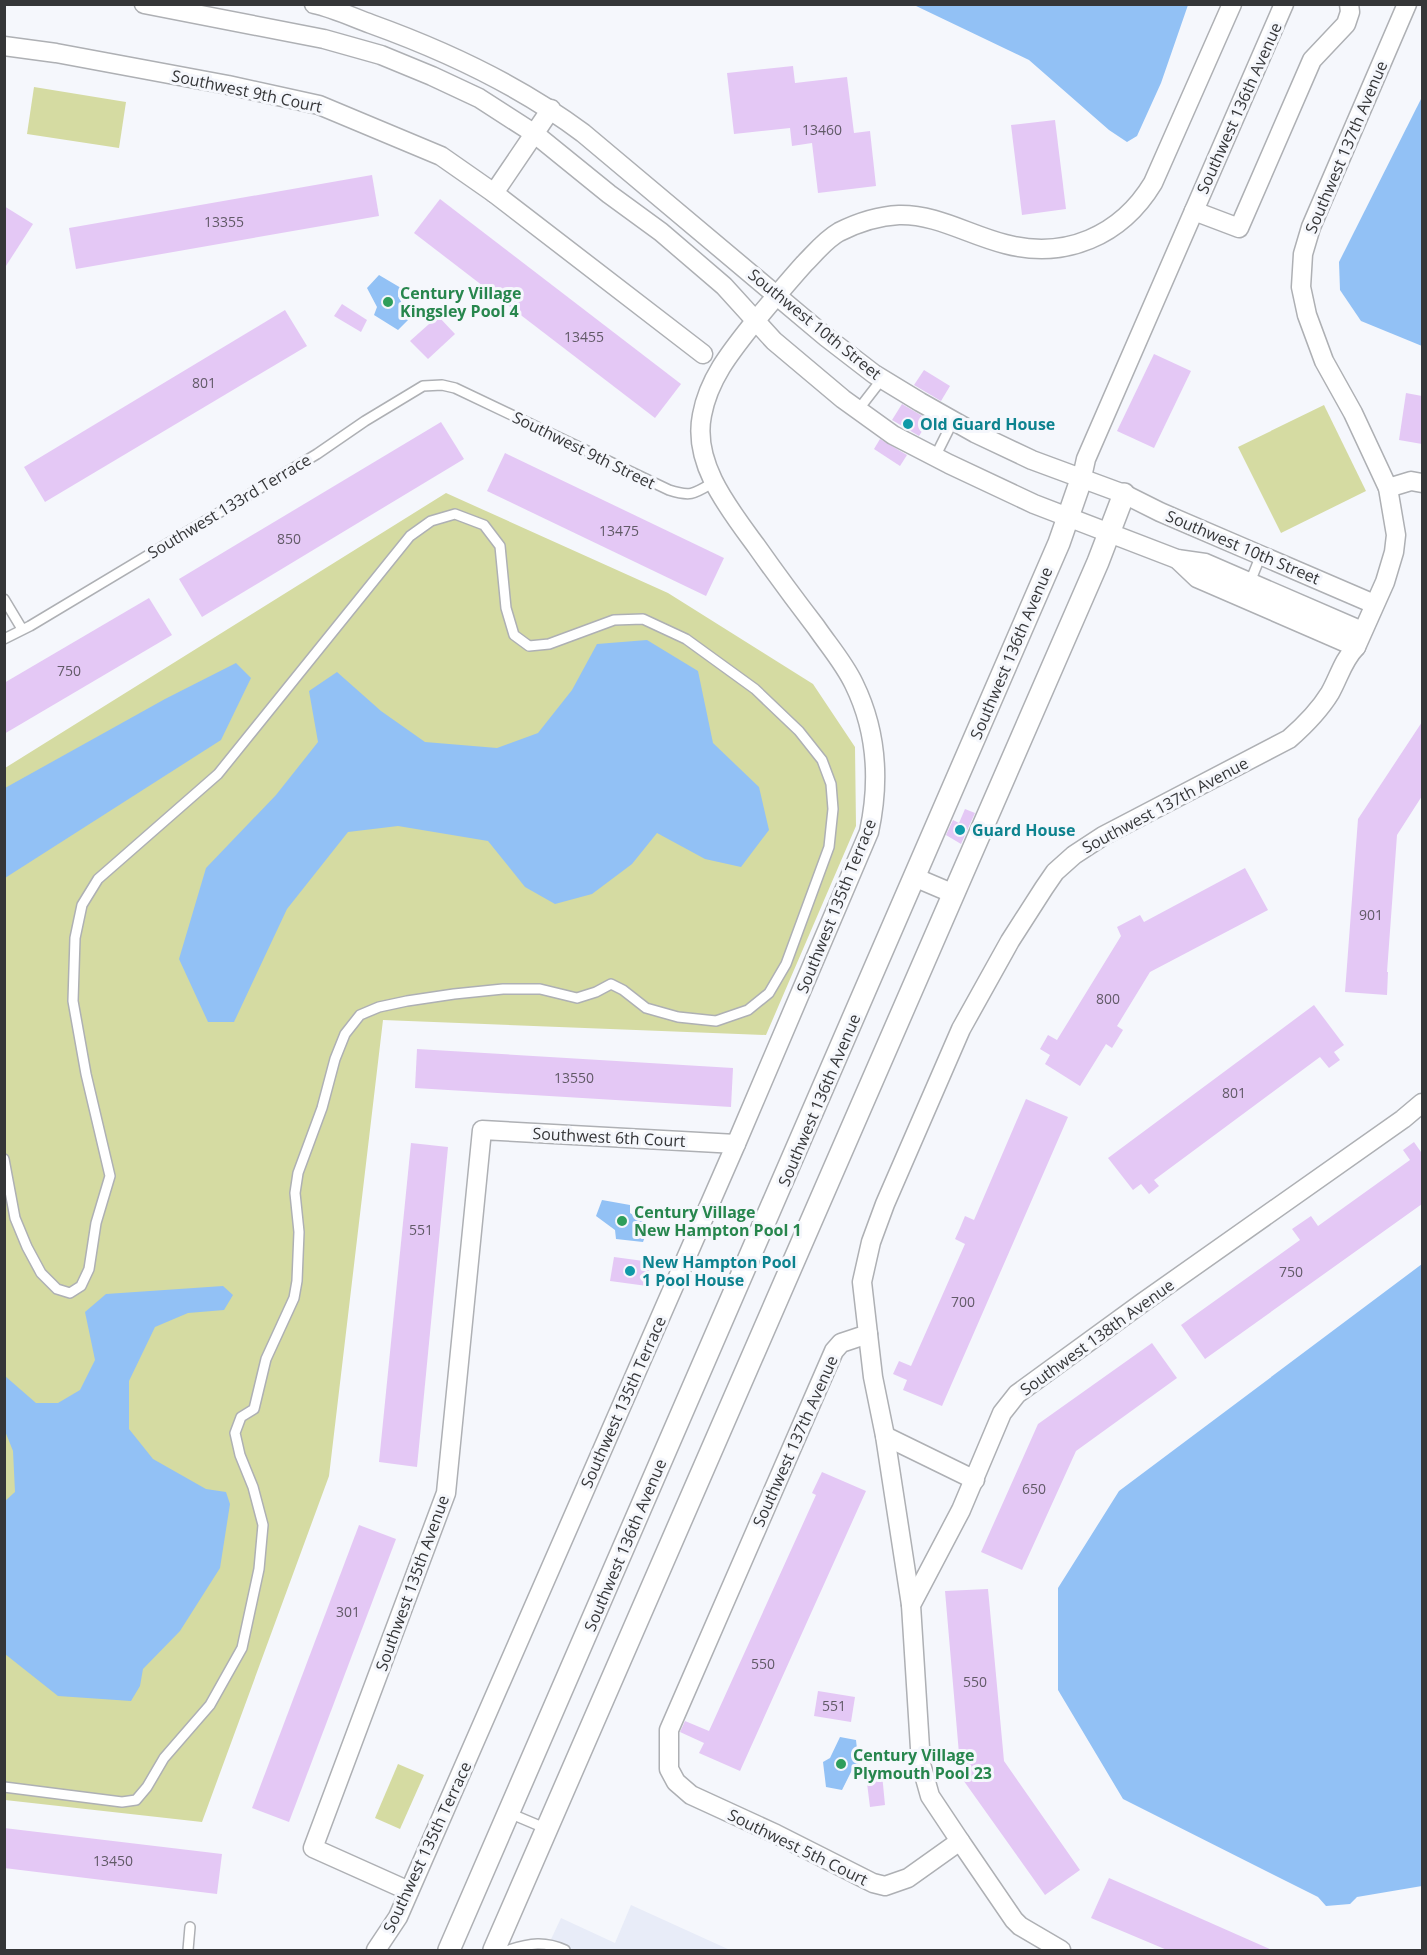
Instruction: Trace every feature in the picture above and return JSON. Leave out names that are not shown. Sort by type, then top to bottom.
[{"type":"street","name":"Southwest 10th Street","points":[[144,4],[324,39],[381,55],[479,98],[535,134],[609,194],[661,232],[724,286],[774,341],[892,435],[1034,504],[1177,559],[1205,562],[1250,582],[1359,639]]},
{"type":"street","name":"Southwest 10th Street","points":[[314,4],[427,45],[551,109],[826,337],[882,379],[953,421],[1032,459],[1124,494],[1374,604]]},
{"type":"street","name":"Southwest 135th Terrace","points":[[376,1950],[398,1917],[736,1144],[869,832],[874,808],[876,764],[869,724],[854,684],[735,517],[714,482],[703,452],[701,434],[701,417],[705,400],[721,366],[776,295],[822,245],[834,235],[863,222],[900,215],[943,222],[1004,244],[1038,250],[1071,246],[1103,233],[1129,213],[1153,183],[1232,4]]},
{"type":"street","name":"Southwest 136th Avenue","points":[[449,1950],[1069,517],[1086,459],[1284,4]]},
{"type":"street","name":"Southwest 136th Avenue","points":[[1194,212],[1239,228],[1312,60],[1346,24],[1350,12],[1349,4]]},
{"type":"street","name":"Southwest 137th Avenue","points":[[691,1795],[676,1782],[669,1769],[669,1730],[834,1351],[841,1343],[868,1334],[862,1282],[871,1242],[885,1204],[961,1029],[1010,941],[1055,872],[1074,855],[1103,836],[1289,739],[1311,719],[1330,693],[1348,655],[1359,639],[1385,582],[1396,542],[1388,488],[1353,413],[1323,359],[1307,315],[1302,287],[1303,254],[1311,227],[1407,4]]},
{"type":"street","name":"Southwest 9th Court","points":[[4,46],[52,52],[228,85],[319,105],[447,159],[703,354]]},
{"type":"street","points":[[494,193],[551,109]]},
{"type":"street","points":[[1388,488],[1411,481],[1422,483]]},
{"type":"street","points":[[494,1950],[954,894],[1098,561],[1124,494]]},
{"type":"street","name":"Southwest 10th Street","points":[[1177,559],[1197,578],[1359,639]]},
{"type":"street","points":[[914,877],[954,894]]},
{"type":"street","name":"Southwest 138th Avenue","points":[[911,1605],[961,1510],[1002,1413],[1017,1394],[1403,1119],[1422,1103]]},
{"type":"street","name":"Southwest 6th Court","points":[[482,1130],[736,1144]]},
{"type":"street","name":"Southwest 135th Avenue","points":[[409,1891],[313,1848],[446,1493],[482,1130]]},
{"type":"street","points":[[868,1334],[873,1377],[885,1436],[911,1605],[921,1764],[930,1796],[1014,1920],[1020,1926],[1061,1950]]},
{"type":"street","points":[[885,1436],[975,1480]]},
{"type":"street","name":"Southwest 5th Court","points":[[691,1795],[774,1833],[873,1883],[885,1886],[908,1878],[960,1841]]},
{"type":"lane","points":[[858,410],[882,379]]},
{"type":"lane","name":"Southwest 133rd Terrace","points":[[4,639],[30,626],[317,454],[364,421],[423,386],[442,385],[455,388]]},
{"type":"lane","name":"Southwest 9th Street","points":[[455,388],[669,490],[686,495],[714,482]]},
{"type":"lane","points":[[935,457],[953,421]]},
{"type":"lane","points":[[4,1159],[15,1218],[27,1247],[41,1273],[57,1288],[70,1293],[81,1286],[89,1269],[96,1223],[110,1176],[86,1074],[73,1001],[75,938],[82,905],[98,879],[219,774],[410,536],[431,521],[455,514],[484,525],[500,546],[506,608],[514,635],[529,646],[549,644],[614,620],[643,619],[687,639],[755,689],[799,730],[822,760],[831,784],[833,809],[829,847],[786,964],[769,993],[748,1010],[716,1021],[678,1017],[646,1008],[623,990],[611,984],[577,998],[540,989],[503,989],[454,994],[379,1007],[360,1015],[345,1034],[335,1059],[322,1108],[298,1173],[295,1193],[300,1232],[294,1298],[266,1359],[254,1409],[241,1417],[235,1433],[263,1525],[259,1569],[242,1648],[210,1706],[164,1758],[147,1787],[136,1800],[122,1802],[4,1787]]},
{"type":"lane","points":[[1250,582],[1261,555]]},
{"type":"lane","points":[[4,599],[22,629]]},
{"type":"lane","points":[[509,1813],[547,1829]]},
{"type":"lane","points":[[188,1950],[190,1927]]},
{"type":"lane","points":[[509,1950],[526,1944],[552,1944],[565,1950]]},
{"type":"shaded area","points":[[631,1905],[730,1950],[546,1950],[561,1918],[615,1943]]},
{"type":"green space","points":[[34,87],[126,102],[119,148],[27,134]]},
{"type":"green space","points":[[1324,405],[1366,491],[1281,533],[1238,447]]},
{"type":"green space","points":[[446,493],[668,593],[813,684],[855,747],[856,826],[766,1035],[383,1020],[329,1476],[202,1822],[5,1800],[5,768]]},
{"type":"green space","points":[[398,1764],[424,1775],[400,1829],[375,1818]]},
{"type":"water","points":[[914,5],[1188,5],[1161,83],[1137,136],[1127,142],[1109,130],[1029,60]]},
{"type":"water","points":[[1422,97],[1422,346],[1361,321],[1340,290],[1339,262]]},
{"type":"water","name":"Century Village Kingsley Pool 4","points":[[379,275],[401,288],[398,296],[410,318],[398,330],[374,315],[377,307],[367,288]]},
{"type":"water","points":[[647,640],[698,671],[713,743],[759,787],[769,830],[741,867],[705,859],[657,833],[632,864],[592,894],[555,904],[525,887],[488,841],[398,826],[348,832],[287,909],[234,1022],[208,1022],[179,959],[206,868],[276,795],[318,742],[309,691],[337,672],[381,711],[425,742],[497,748],[538,733],[572,690],[597,644]]},
{"type":"water","points":[[236,663],[251,678],[221,740],[5,878],[5,788],[165,699]]},
{"type":"water","name":"Century Village New Hampton Pool 1","points":[[602,1200],[630,1205],[630,1213],[649,1226],[643,1242],[616,1239],[615,1230],[596,1216]]},
{"type":"water","points":[[1422,1264],[1422,1886],[1357,1897],[1350,1904],[1326,1906],[1318,1897],[1123,1799],[1058,1690],[1058,1588],[1119,1491]]},
{"type":"water","points":[[223,1286],[233,1295],[224,1310],[188,1313],[155,1327],[129,1381],[129,1429],[153,1459],[206,1489],[226,1492],[230,1504],[220,1568],[180,1631],[143,1669],[140,1686],[131,1701],[58,1696],[5,1654],[5,1501],[15,1492],[13,1451],[5,1431],[5,1376],[36,1403],[58,1403],[80,1390],[95,1360],[85,1312],[106,1294]]},
{"type":"water","name":"Century Village Plymouth Pool 23","points":[[840,1737],[856,1740],[859,1767],[852,1770],[842,1790],[826,1787],[823,1762],[830,1758]]},
{"type":"building","points":[[793,66],[795,83],[847,77],[854,133],[870,131],[876,186],[818,193],[812,143],[792,146],[790,128],[734,134],[727,73]]},
{"type":"building","points":[[1055,120],[1066,209],[1022,215],[1011,125]]},
{"type":"building","points":[[372,175],[379,216],[76,269],[69,228]]},
{"type":"building","points":[[440,199],[681,384],[655,418],[414,233]]},
{"type":"building","points":[[4,206],[33,224],[4,269]]},
{"type":"building","points":[[342,304],[367,320],[361,332],[334,316]]},
{"type":"building","points":[[285,310],[307,346],[45,502],[24,467]]},
{"type":"building","points":[[438,316],[455,334],[428,359],[410,341]]},
{"type":"building","points":[[1154,354],[1191,371],[1154,448],[1117,431]]},
{"type":"building","points":[[924,370],[950,386],[941,401],[914,385]]},
{"type":"building","points":[[1406,393],[1422,396],[1422,444],[1399,440]]},
{"type":"building","points":[[902,404],[929,420],[919,436],[892,420]]},
{"type":"building","points":[[441,422],[464,459],[202,617],[179,579]]},
{"type":"building","points":[[880,439],[907,455],[900,466],[874,449]]},
{"type":"building","points":[[505,453],[724,558],[706,596],[487,491]]},
{"type":"building","points":[[149,598],[172,635],[4,734],[4,683]]},
{"type":"building","points":[[1422,722],[1422,796],[1397,835],[1387,995],[1345,992],[1358,819]]},
{"type":"building","name":"Guard House","points":[[965,809],[975,813],[961,844],[946,835],[953,820],[959,823]]},
{"type":"building","points":[[1245,868],[1268,910],[1150,972],[1117,1026],[1123,1030],[1112,1048],[1106,1044],[1080,1086],[1045,1064],[1050,1055],[1040,1049],[1048,1035],[1057,1040],[1121,936],[1117,927],[1140,915],[1144,922]]},
{"type":"building","points":[[1314,1005],[1344,1045],[1334,1052],[1340,1060],[1329,1068],[1320,1057],[1154,1180],[1159,1186],[1149,1194],[1141,1184],[1133,1190],[1108,1158]]},
{"type":"building","points":[[417,1049],[733,1068],[731,1107],[415,1088]]},
{"type":"building","points":[[1026,1099],[1068,1117],[942,1406],[903,1390],[907,1380],[893,1374],[899,1361],[911,1366],[965,1244],[955,1239],[965,1216],[974,1220]]},
{"type":"building","points":[[1414,1142],[1422,1151],[1422,1204],[1205,1359],[1181,1325],[1300,1240],[1292,1229],[1311,1216],[1318,1226],[1410,1160],[1403,1150]]},
{"type":"building","points":[[411,1143],[448,1147],[417,1467],[379,1462]]},
{"type":"building","name":"New Hampton Pool 1 Pool House","points":[[614,1257],[651,1262],[647,1286],[610,1281]]},
{"type":"building","points":[[1152,1343],[1177,1378],[1076,1451],[1022,1570],[981,1552],[1038,1424]]},
{"type":"building","points":[[822,1472],[866,1491],[740,1771],[699,1753],[704,1743],[680,1732],[685,1721],[709,1731],[816,1495],[812,1493]]},
{"type":"building","points":[[359,1525],[396,1539],[289,1822],[252,1808]]},
{"type":"building","points":[[988,1589],[1004,1761],[1080,1870],[1045,1895],[961,1777],[945,1591]]},
{"type":"building","points":[[818,1691],[855,1697],[851,1722],[814,1716]]},
{"type":"building","points":[[882,1774],[885,1805],[870,1807],[866,1775]]},
{"type":"building","points":[[4,1828],[222,1854],[217,1894],[4,1868]]},
{"type":"building","points":[[1109,1878],[1272,1950],[1167,1950],[1091,1918]]},
{"type":"place","name":"Century Village Kingsley Pool 4","points":[[388,302]]},
{"type":"place","name":"Old Guard House","points":[[908,424]]},
{"type":"place","name":"Guard House","points":[[960,830]]},
{"type":"place","name":"Century Village New Hampton Pool 1","points":[[622,1221]]},
{"type":"place","name":"New Hampton Pool 1 Pool House","points":[[630,1271]]},
{"type":"place","name":"Century Village Plymouth Pool 23","points":[[841,1764]]}]
